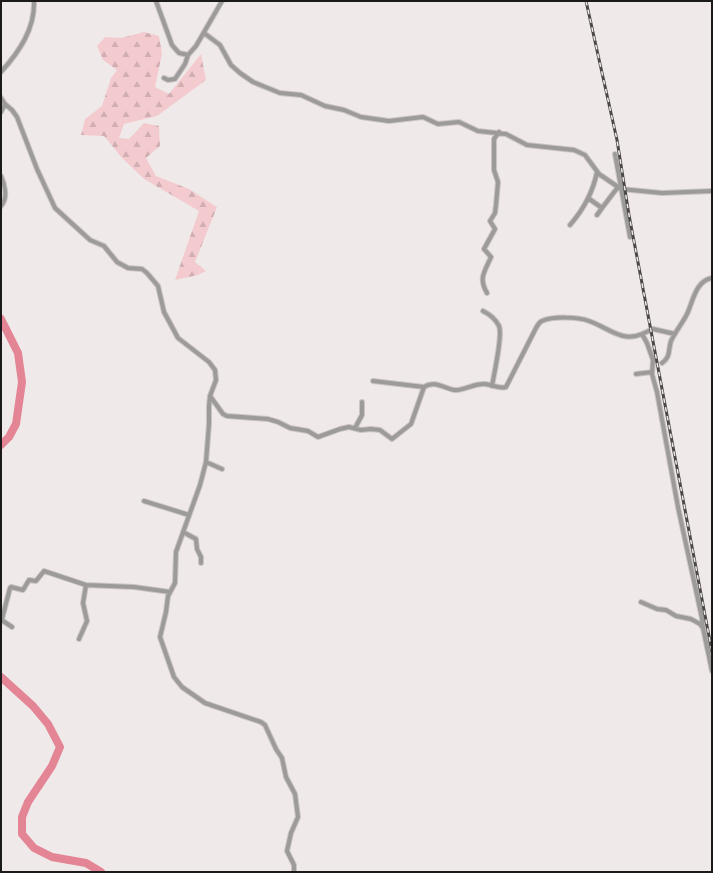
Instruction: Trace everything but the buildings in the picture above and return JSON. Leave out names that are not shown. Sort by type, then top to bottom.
[{"type":"street","points":[[1,72],[24,43],[32,22],[34,1]]},
{"type":"street","points":[[156,1],[172,45],[179,53],[188,55]]},
{"type":"street","points":[[164,78],[168,80],[175,79],[185,64],[188,55],[196,46],[222,1]]},
{"type":"street","points":[[204,33],[220,45],[232,65],[240,73],[253,82],[280,93],[301,95],[325,106],[344,110],[361,117],[389,121],[423,117],[438,124],[459,122],[478,131],[499,132],[511,136],[527,145],[574,150],[585,155],[590,160],[597,172],[619,188],[662,193],[712,191]]},
{"type":"street","points":[[1,98],[17,117],[37,169],[55,208],[90,240],[104,246],[116,262],[128,268],[142,269],[156,282],[164,312],[178,338],[209,362],[215,370],[216,380],[210,396],[206,462],[200,485],[175,559],[175,583],[168,596],[160,637],[176,681],[191,694],[206,703],[263,723],[282,758],[286,777],[295,794],[298,815],[287,846],[288,854],[294,867],[294,872]]},
{"type":"street","points":[[1,112],[5,104]]},
{"type":"street","points":[[487,293],[483,286],[482,278],[491,257],[484,249],[495,229],[490,221],[496,205],[498,182],[494,170],[494,139],[499,132]]},
{"type":"street","points":[[615,154],[619,188],[630,237]]},
{"type":"street","points":[[570,225],[578,216],[588,198],[593,188],[597,172]]},
{"type":"street","points":[[1,176],[5,191],[4,201],[1,206]]},
{"type":"street","points":[[598,215],[619,188]]},
{"type":"street","points":[[588,198],[602,208]]},
{"type":"street","points":[[662,363],[668,357],[670,352],[670,344],[687,314],[700,285],[705,280],[712,278]]},
{"type":"street","points":[[483,311],[491,316],[499,327],[499,338],[492,386]]},
{"type":"street","points":[[373,381],[424,387],[434,384],[456,390],[479,384],[502,388],[508,385],[536,328],[544,320],[552,318],[581,319],[591,321],[628,338],[653,329],[675,334]]},
{"type":"street","points":[[642,334],[647,342],[653,360],[652,372],[712,670]]},
{"type":"street","points":[[636,374],[652,372]]},
{"type":"street","points":[[210,396],[223,414],[227,416],[268,419],[290,428],[308,432],[318,437],[349,427],[361,430],[377,430],[383,432],[391,438],[394,438],[411,424],[424,387]]},
{"type":"street","points":[[354,428],[362,415],[362,402]]},
{"type":"street","points":[[206,462],[222,468]]},
{"type":"street","points":[[144,502],[189,515]]},
{"type":"street","points":[[183,532],[196,540],[197,549],[201,557],[201,563]]},
{"type":"street","points":[[12,628],[2,619],[11,587],[23,590],[29,580],[36,581],[44,571],[86,585],[134,587],[170,592]]},
{"type":"street","points":[[79,639],[87,621],[83,603],[86,585]]},
{"type":"street","points":[[641,602],[657,609],[666,610],[676,616],[691,620],[700,624],[703,628]]},
{"type":"green space","points":[[144,32],[159,36],[162,54],[155,87],[169,94],[201,54],[206,80],[157,116],[124,124],[119,138],[129,139],[144,123],[159,126],[160,146],[146,158],[156,176],[189,189],[217,207],[195,262],[206,271],[198,275],[175,280],[199,211],[144,179],[122,158],[104,136],[81,135],[85,119],[102,106],[111,78],[117,70],[103,60],[97,46],[105,37],[121,38]]},
{"type":"waterway","points":[[1,319],[18,353],[22,382],[16,424],[9,437],[1,445]]},
{"type":"waterway","points":[[1,677],[33,706],[48,724],[60,747],[52,766],[28,802],[22,817],[22,834],[34,848],[52,857],[86,863],[101,872]]},
{"type":"railway","points":[[586,1],[617,140],[629,215],[712,652]]}]
